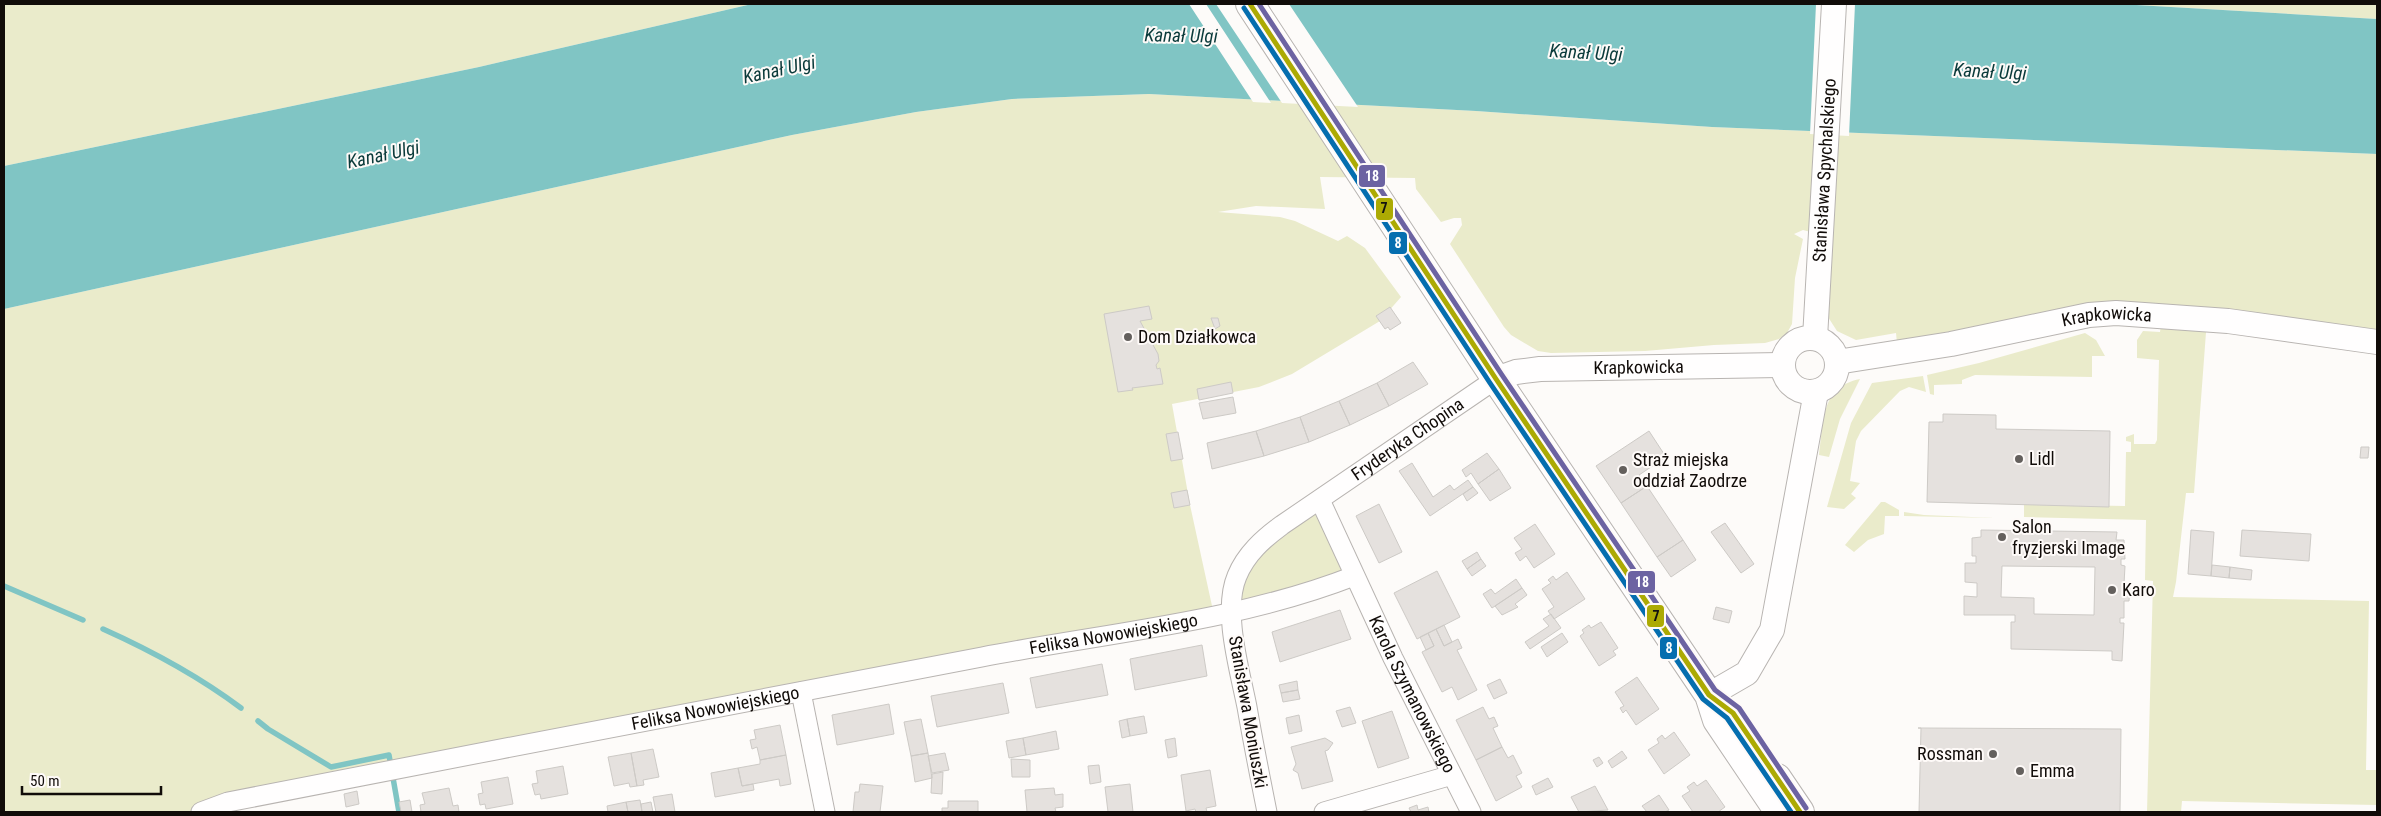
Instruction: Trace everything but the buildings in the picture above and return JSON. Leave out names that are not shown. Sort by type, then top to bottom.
[{"type":"main road","points":[[1250,4],[1496,379],[1709,695],[1717,720],[1779,812]]},
{"type":"main road","points":[[1709,695],[1733,712],[1800,812]]},
{"type":"street","name":"Stanisława Spychalskiego","points":[[1815,338],[1834,4]]},
{"type":"street","name":"Krapkowicka","points":[[1838,362],[1951,344],[2088,315],[2116,313],[2228,321],[2377,342]]},
{"type":"street","points":[[1805,338],[1815,338],[1830,346],[1838,362],[1837,372],[1833,381],[1826,388],[1806,393],[1797,390],[1789,384],[1783,365],[1789,347],[1805,338]]},
{"type":"street","name":"Krapkowicka","points":[[1496,379],[1516,372],[1540,369],[1783,365]]},
{"type":"street","name":"Fryderyka Chopina","points":[[1232,612],[1232,592],[1237,576],[1248,556],[1264,538],[1496,379]]},
{"type":"street","points":[[1709,695],[1738,664],[1767,640],[1777,610],[1816,392]]},
{"type":"street","name":"Karola Szymanowskiego","points":[[1320,500],[1354,576],[1471,812]]},
{"type":"street","name":"Feliksa Nowowiejskiego","points":[[201,812],[228,802],[801,692],[1232,612],[1299,596],[1354,576]]},
{"type":"street","name":"Stanisława Moniuszki","points":[[1232,612],[1234,638],[1267,812]]},
{"type":"street","points":[[801,692],[825,812]]},
{"type":"street","points":[[1324,812],[1452,775]]},
{"type":"green space","points":[[4,4],[752,4],[479,67],[4,166]]},
{"type":"green space","points":[[2119,4],[2377,4],[2377,19]]},
{"type":"green space","points":[[1149,94],[1476,111],[1712,127],[2377,154],[2377,342],[2207,319],[2194,493],[2186,493],[2173,597],[2369,601],[2366,770],[2377,770],[2377,805],[2182,801],[2181,812],[2147,812],[2153,581],[2145,580],[2146,520],[2024,517],[2024,504],[2125,506],[2126,452],[2131,452],[2131,442],[2126,441],[2126,437],[2134,434],[2134,444],[2155,444],[2157,440],[2159,360],[2137,358],[2137,340],[2143,331],[2160,332],[2162,316],[1898,353],[1896,333],[1856,340],[1837,331],[1828,317],[1832,242],[1822,235],[1803,230],[1794,234],[1803,239],[1795,278],[1792,324],[1787,333],[1779,339],[1765,343],[1645,351],[1551,353],[1538,351],[1511,335],[1504,327],[1450,244],[1462,225],[1461,218],[1441,222],[1416,189],[1415,178],[1320,177],[1325,209],[1256,206],[1218,212],[1280,217],[1295,221],[1338,241],[1347,236],[1365,248],[1401,297],[1380,321],[1292,374],[1259,387],[1172,404],[1190,505],[1214,615],[201,812],[4,812],[4,309],[792,135],[916,112],[1012,99]]},
{"type":"green space","points":[[2085,333],[2096,340],[2105,356],[2092,356],[2092,377],[1975,375],[1962,380],[1962,384],[1934,385],[1934,395],[1930,394],[1927,375],[1979,363]]},
{"type":"green space","points":[[1923,376],[1926,392],[1909,387],[1900,391],[1861,431],[1856,441],[1850,481],[1860,483],[1851,494],[1856,498],[1844,509],[1827,507],[1851,423],[1872,383]]},
{"type":"green space","points":[[1860,379],[1840,419],[1829,457],[1819,455],[1826,408],[1831,398],[1837,390],[1847,383]]},
{"type":"green space","points":[[1320,500],[1354,576],[1232,612],[1237,576]]},
{"type":"green space","points":[[1881,502],[1885,502],[1899,510],[1899,516],[1885,516],[1884,534],[1868,540],[1854,552],[1845,545]]},
{"type":"green space","points":[[1904,512],[1924,515],[1995,518],[1904,516]]},
{"type":"water","name":"Kanał Ulgi","points":[[752,4],[2119,4],[2377,19],[2377,154],[1712,127],[1476,111],[1149,94],[1012,99],[916,112],[792,135],[4,309],[4,166],[479,67]]},
{"type":"pier","points":[[1189,4],[1206,4],[1271,103],[1253,102]]},
{"type":"pier","points":[[1216,4],[1289,4],[1358,107],[1282,103]]},
{"type":"pier","points":[[1816,4],[1855,4],[1849,136],[1810,134]]},
{"type":"waterway","points":[[4,586],[83,620]]},
{"type":"waterway","points":[[103,629],[174,664],[241,708]]},
{"type":"waterway","points":[[258,721],[331,767],[389,755],[399,812]]},
{"type":"transit line","name":"7","points":[[1250,4],[1496,379],[1709,695],[1733,713],[1800,812]]},
{"type":"transit line","name":"18","points":[[1259,4],[1502,375],[1715,690],[1739,708],[1806,808]]},
{"type":"transit line","name":"8","points":[[1244,8],[1490,383],[1703,699],[1727,718],[1791,812]]},
{"type":"place","name":"Dom Działkowca","points":[[1128,337]]},
{"type":"place","name":"Lidl","points":[[2019,459]]},
{"type":"place","name":"Straż miejska oddział Zaodrze","points":[[1623,470]]},
{"type":"place","name":"Salon fryzjerski Image","points":[[2002,537]]},
{"type":"place","name":"Karo","points":[[2112,590]]},
{"type":"place","name":"Rossman","points":[[1993,754]]},
{"type":"place","name":"Emma","points":[[2020,771]]}]
